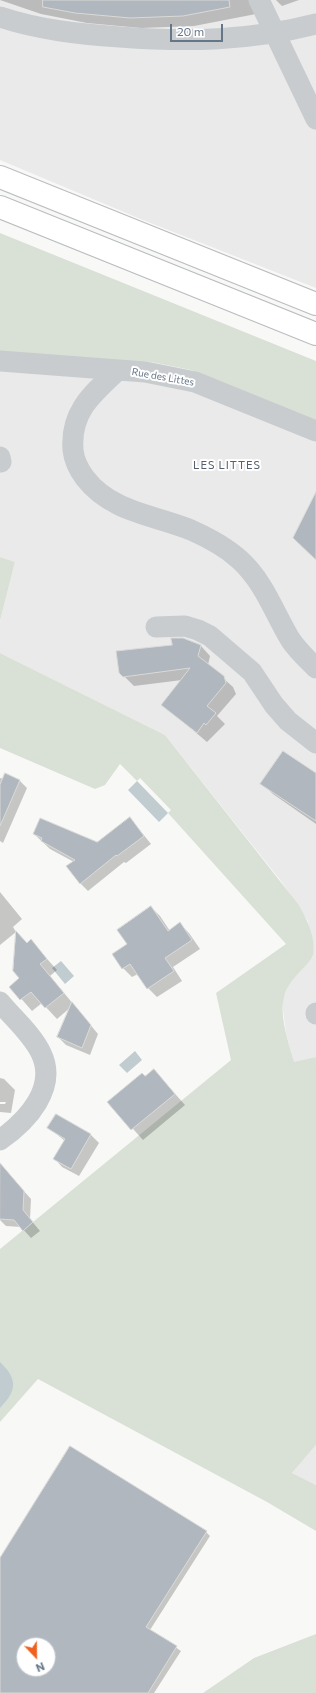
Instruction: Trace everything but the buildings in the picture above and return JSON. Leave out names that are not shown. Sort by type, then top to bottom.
[{"type":"highway","points":[[0,177],[316,304]]},
{"type":"highway","points":[[0,207],[316,334]]},
{"type":"street","points":[[259,0],[316,119]]},
{"type":"street","points":[[0,17],[70,34],[152,40],[239,38],[274,33],[316,24]]},
{"type":"street","name":"Rue des Littes","points":[[0,360],[145,372],[195,382],[316,431]]},
{"type":"street","points":[[118,370],[98,389],[83,407],[74,423],[72,439],[73,454],[79,470],[89,483],[107,500],[135,513],[191,530],[218,542],[240,560],[256,578],[290,639],[316,668]]},
{"type":"street","points":[[156,627],[185,626],[210,636],[252,672],[274,704],[288,721],[316,743]]},
{"type":"street","points":[[0,1002],[36,1045],[43,1058],[47,1072],[45,1086],[36,1104],[23,1120],[0,1140]]},
{"type":"shaded area","points":[[0,0],[316,0],[316,288],[143,220],[0,160]]},
{"type":"shaded area","points":[[0,233],[316,361],[316,423],[191,370],[151,362],[78,359],[0,351]]},
{"type":"shaded area","points":[[0,351],[78,359],[151,362],[191,370],[316,423],[316,1057],[294,1063],[286,1033],[283,998],[288,986],[313,956],[308,921],[281,881],[165,735],[0,653],[0,621],[15,562],[0,557]]},
{"type":"shaded area","points":[[0,557],[15,562],[0,621]]},
{"type":"shaded area","points":[[0,653],[165,735],[298,904],[310,928],[314,948],[313,955],[288,987],[284,997],[283,1013],[285,1030],[294,1062],[316,1057],[316,1445],[292,1473],[316,1485],[316,1531],[267,1502],[38,1379],[0,1422],[0,1249],[231,1060],[216,993],[286,944],[168,813],[171,810],[140,778],[137,781],[120,764],[105,785],[95,789],[0,748]]},
{"type":"shaded area","points":[[137,781],[168,813],[159,822],[128,790]]},
{"type":"shaded area","points":[[61,961],[74,976],[65,984],[52,968]]},
{"type":"shaded area","points":[[135,1051],[142,1060],[127,1073],[119,1065]]},
{"type":"shaded area","points":[[0,1362],[10,1374],[13,1385],[10,1396],[0,1408]]},
{"type":"shaded area","points":[[316,1445],[316,1485],[292,1473]]},
{"type":"shaded area","points":[[316,1634],[316,1693],[203,1693],[254,1658]]},
{"type":"district","name":"LES LITTES","points":[[227,465]]}]
